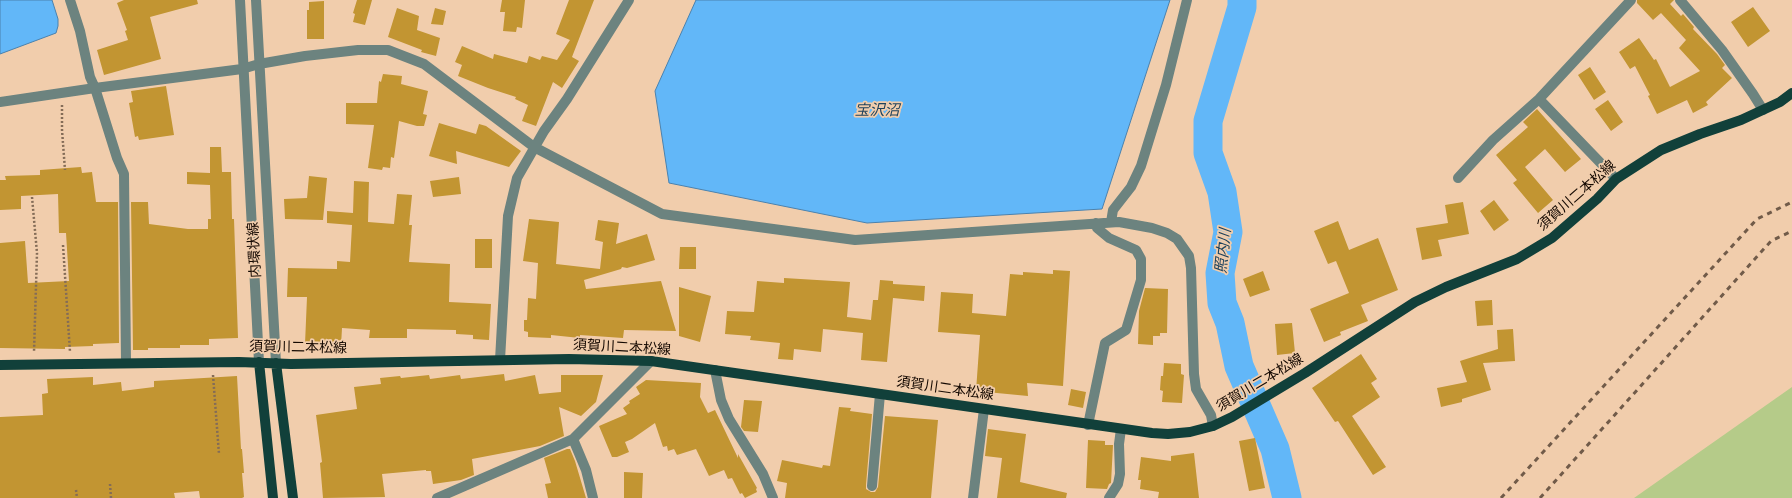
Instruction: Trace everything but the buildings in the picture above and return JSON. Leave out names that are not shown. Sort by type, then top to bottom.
[{"type":"main road","name":"須賀川二本松線","points":[[0,365],[569,359],[651,361],[1088,425],[1168,434],[1204,429],[1232,417],[1415,302],[1446,286],[1517,259],[1552,238],[1597,200],[1616,179],[1661,150],[1763,110],[1780,102],[1792,93]]},
{"type":"main road","name":"内環状線","points":[[259,362],[272,498]]},
{"type":"main road","name":"内環状線","points":[[276,363],[293,498]]},
{"type":"street","points":[[70,0],[80,31],[90,77],[96,88],[117,158],[124,174],[126,363]]},
{"type":"street","name":"内環状線","points":[[240,0],[242,69],[259,362]]},
{"type":"street","name":"内環状線","points":[[256,0],[276,363]]},
{"type":"street","points":[[500,360],[508,216],[517,178],[534,147],[597,53],[629,0]]},
{"type":"street","points":[[1111,222],[1112,210],[1132,187],[1141,166],[1166,85],[1187,0]]},
{"type":"street","points":[[1680,0],[1722,50],[1754,94],[1763,110]]},
{"type":"street","points":[[1458,178],[1493,140],[1539,99],[1626,2]]},
{"type":"street","points":[[0,102],[242,69],[259,64],[305,56],[382,49],[400,53],[424,64],[534,147],[662,214],[855,240],[1111,222],[1139,225],[1167,233],[1177,239],[1189,256],[1191,268],[1195,382],[1200,397],[1211,415],[1213,426]]},
{"type":"street","points":[[1539,99],[1616,179]]},
{"type":"street","points":[[1088,425],[1105,343],[1126,330],[1142,280],[1140,259],[1136,250],[1109,238],[1097,228],[1096,223]]},
{"type":"street","points":[[437,498],[573,439],[651,361]]},
{"type":"street","points":[[715,370],[722,400],[729,418],[763,474],[773,498]]},
{"type":"street","points":[[872,486],[880,394]]},
{"type":"street","points":[[973,498],[984,409]]},
{"type":"street","points":[[1109,498],[1118,484],[1120,474],[1119,444],[1121,429]]},
{"type":"street","points":[[573,439],[586,470],[593,498]]},
{"type":"path","points":[[63,93],[62,130],[66,170]]},
{"type":"path","points":[[32,196],[37,253],[34,343],[35,365]]},
{"type":"path","points":[[63,245],[70,364]]},
{"type":"path","points":[[212,362],[219,454]]},
{"type":"path","points":[[110,484],[111,498]]},
{"type":"path","points":[[76,490],[76,498]]},
{"type":"green space","points":[[1792,387],[1792,498],[1634,498]]},
{"type":"water","points":[[0,0],[52,0],[58,19],[56,33],[0,54]]},
{"type":"water","name":"宝沢沼","points":[[696,0],[1170,0],[1102,209],[867,223],[669,183],[655,91]]},
{"type":"waterway","name":"照内川","points":[[1242,0],[1242,7],[1208,121],[1208,153],[1222,192],[1228,232],[1220,273],[1222,303],[1230,323],[1239,366],[1275,449],[1287,498]]},
{"type":"railway","points":[[1501,498],[1757,219],[1792,202]]},
{"type":"railway","points":[[1540,498],[1771,241],[1792,231]]}]
